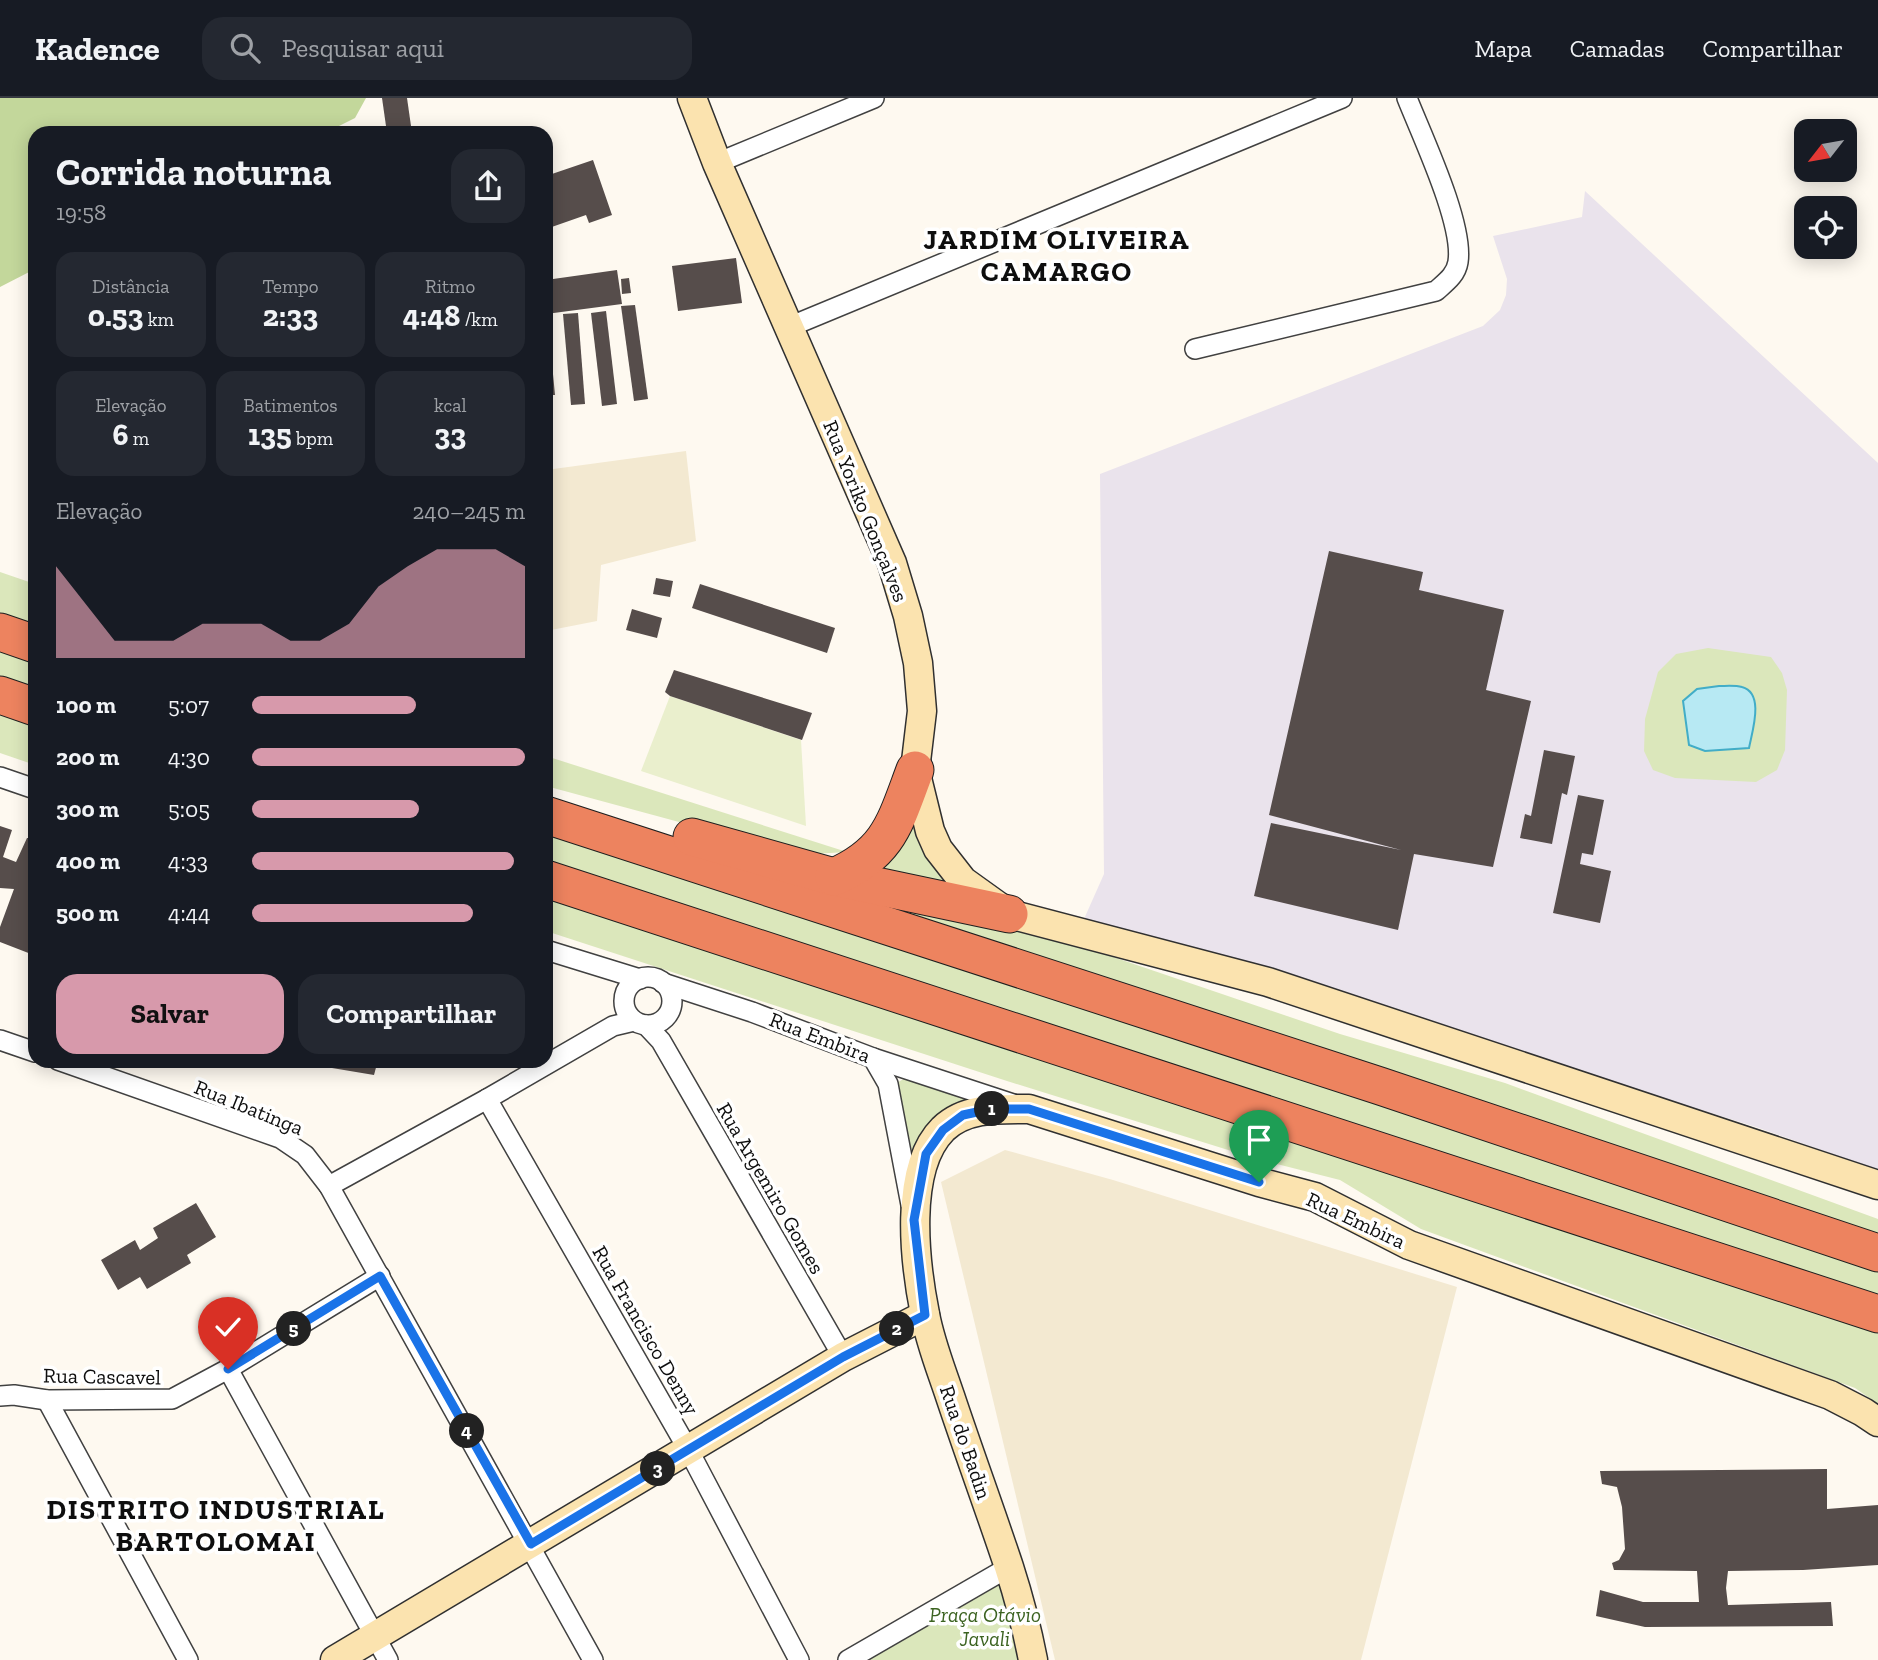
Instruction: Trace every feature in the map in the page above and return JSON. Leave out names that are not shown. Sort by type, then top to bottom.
[{"type":"highway","points":[[0,632],[28,642]]},
{"type":"highway","points":[[0,695],[28,705]]},
{"type":"highway","points":[[834,877],[869,858],[884,841],[899,814],[915,770]]},
{"type":"highway","points":[[553,798],[834,877],[1009,914]]},
{"type":"highway","points":[[553,817],[1380,1086],[1878,1253]]},
{"type":"highway","points":[[553,881],[1878,1314]]},
{"type":"main road","name":"Rua Yoriko Gonçalves","points":[[692,98],[717,163],[887,551],[908,616],[918,663],[922,711],[915,770],[924,813],[938,849],[963,881],[1009,914]]},
{"type":"main road","points":[[1009,914],[1268,982],[1878,1185]]},
{"type":"main road","name":"Rua do Badin","points":[[1029,1109],[991,1109],[963,1115],[943,1130],[926,1154],[914,1220],[925,1315],[939,1364],[1009,1567],[1025,1619],[1033,1660]]},
{"type":"main road","name":"Rua Embira","points":[[1029,1109],[1259,1182],[1315,1197],[1409,1245],[1830,1395],[1878,1422]]},
{"type":"main road","points":[[335,1660],[843,1357],[925,1315]]},
{"type":"street","points":[[717,163],[874,98]]},
{"type":"street","points":[[789,327],[1342,98]]},
{"type":"street","points":[[1195,349],[1436,291],[1452,277],[1458,261],[1455,221],[1407,98]]},
{"type":"street","points":[[0,777],[28,787]]},
{"type":"street","points":[[553,952],[615,971],[643,1008]]},
{"type":"street","name":"Rua Embira","points":[[643,1008],[648,977],[752,1012],[873,1058],[1029,1109]]},
{"type":"street","name":"Rua Argemiro Gomes","points":[[663,983],[671,996],[643,1008],[843,1357]]},
{"type":"street","points":[[553,1061],[643,1008],[706,998]]},
{"type":"street","points":[[0,1040],[28,1050]]},
{"type":"street","name":"Rua do Badin","points":[[873,1058],[888,1084],[914,1220]]},
{"type":"street","name":"Rua Ibatinga","points":[[81,1068],[279,1138],[306,1155],[329,1186],[531,1544],[593,1660]]},
{"type":"street","points":[[329,1186],[541,1068]]},
{"type":"street","name":"Rua Francisco Denny","points":[[487,1099],[689,1451],[799,1660]]},
{"type":"street","name":"Rua Cascavel","points":[[0,1396],[14,1395],[47,1400],[172,1399],[228,1369],[380,1276]]},
{"type":"street","points":[[228,1369],[388,1660]]},
{"type":"street","points":[[47,1400],[188,1660]]},
{"type":"street","points":[[848,1660],[1009,1567]]},
{"type":"shaded area","points":[[1585,191],[1878,463],[1878,1170],[1756,1127],[1084,919],[1104,874],[1100,474],[1483,326],[1500,310],[1506,295],[1507,279],[1493,236],[1582,217]]},
{"type":"shaded area","points":[[686,451],[696,541],[601,565],[597,621],[553,630],[553,469]]},
{"type":"shaded area","points":[[1005,1150],[1113,1180],[1457,1287],[1361,1660],[1055,1660],[941,1182]]},
{"type":"green space","points":[[0,98],[366,98],[355,118],[339,126],[28,126],[28,273],[0,287]]},
{"type":"green space","points":[[0,572],[28,582],[28,631],[0,621]]},
{"type":"green space","points":[[0,645],[28,655],[28,695],[0,685]]},
{"type":"green space","points":[[1708,648],[1771,657],[1782,673],[1787,690],[1785,750],[1777,770],[1756,782],[1675,778],[1653,770],[1644,751],[1645,719],[1658,672],[1676,654]]},
{"type":"green space","points":[[670,696],[801,740],[806,826],[641,771]]},
{"type":"green space","points":[[0,709],[28,718],[28,763],[0,753]]},
{"type":"green space","points":[[553,758],[847,852],[813,854],[771,847],[553,788]]},
{"type":"green space","points":[[911,805],[954,884],[868,869]]},
{"type":"green space","points":[[553,829],[1878,1266],[1878,1301],[553,870]]},
{"type":"green space","points":[[792,877],[1025,927],[1340,1034],[1505,1083],[1878,1219],[1878,1238]]},
{"type":"green space","points":[[553,891],[1878,1325],[1878,1404],[1855,1388],[1421,1229],[1340,1180],[1257,1159],[553,933]]},
{"type":"green space","points":[[909,1076],[1002,1100],[969,1114],[913,1194],[891,1086]]},
{"type":"green space","name":"Praça Otávio Javali","points":[[1006,1574],[1030,1660],[858,1660]]},
{"type":"water","points":[[1742,687],[1753,697],[1755,714],[1749,748],[1705,751],[1689,745],[1683,701],[1697,689]]},
{"type":"building","points":[[382,98],[407,98],[411,126],[386,126]]},
{"type":"building","points":[[593,160],[612,215],[589,223],[586,215],[553,227],[553,174]]},
{"type":"building","points":[[736,258],[742,303],[678,311],[672,266]]},
{"type":"building","points":[[617,270],[622,304],[553,313],[553,279]]},
{"type":"building","points":[[629,278],[631,293],[622,294],[621,279]]},
{"type":"building","points":[[635,305],[648,399],[634,401],[621,306]]},
{"type":"building","points":[[606,311],[617,404],[602,406],[591,313]]},
{"type":"building","points":[[578,313],[585,404],[571,405],[563,314]]},
{"type":"building","points":[[1329,551],[1423,572],[1419,590],[1504,610],[1486,690],[1531,701],[1493,867],[1414,854],[1398,930],[1254,896],[1271,823],[1401,850],[1269,815]]},
{"type":"building","points":[[656,578],[673,581],[670,597],[653,594]]},
{"type":"building","points":[[700,584],[835,628],[827,653],[692,608]]},
{"type":"building","points":[[632,609],[662,618],[657,638],[626,630]]},
{"type":"building","points":[[674,670],[812,713],[802,740],[670,696],[665,692]]},
{"type":"building","points":[[1544,750],[1575,756],[1567,795],[1562,793],[1552,844],[1520,838],[1525,814],[1531,816]]},
{"type":"building","points":[[1578,795],[1604,800],[1593,855],[1582,853],[1580,864],[1611,871],[1600,923],[1553,913]]},
{"type":"building","points":[[0,826],[12,830],[3,857],[16,862],[28,838],[28,953],[0,942],[0,927],[14,889],[0,888]]},
{"type":"building","points":[[332,1068],[376,1068],[374,1075]]},
{"type":"building","points":[[196,1203],[216,1237],[187,1255],[191,1263],[147,1289],[140,1277],[118,1290],[101,1260],[135,1240],[140,1250],[158,1238],[153,1228]]},
{"type":"building","points":[[1827,1469],[1827,1509],[1878,1505],[1878,1565],[1728,1571],[1726,1588],[1728,1605],[1831,1602],[1833,1626],[1645,1627],[1596,1616],[1600,1590],[1643,1602],[1699,1602],[1697,1571],[1614,1570],[1612,1563],[1619,1560],[1625,1549],[1622,1507],[1617,1487],[1602,1484],[1600,1471]]},
{"type":"district","name":"JARDIM OLIVEIRA CAMARGO","points":[[1057,255]]},
{"type":"district","name":"DISTRITO INDUSTRIAL BARTOLOMAI","points":[[216,1525]]},
{"type":"route","points":[[228,1369],[380,1276],[531,1544],[843,1357],[925,1315],[914,1220],[920,1178],[926,1154],[943,1130],[963,1115],[991,1109],[1029,1109],[1259,1182]]}]
